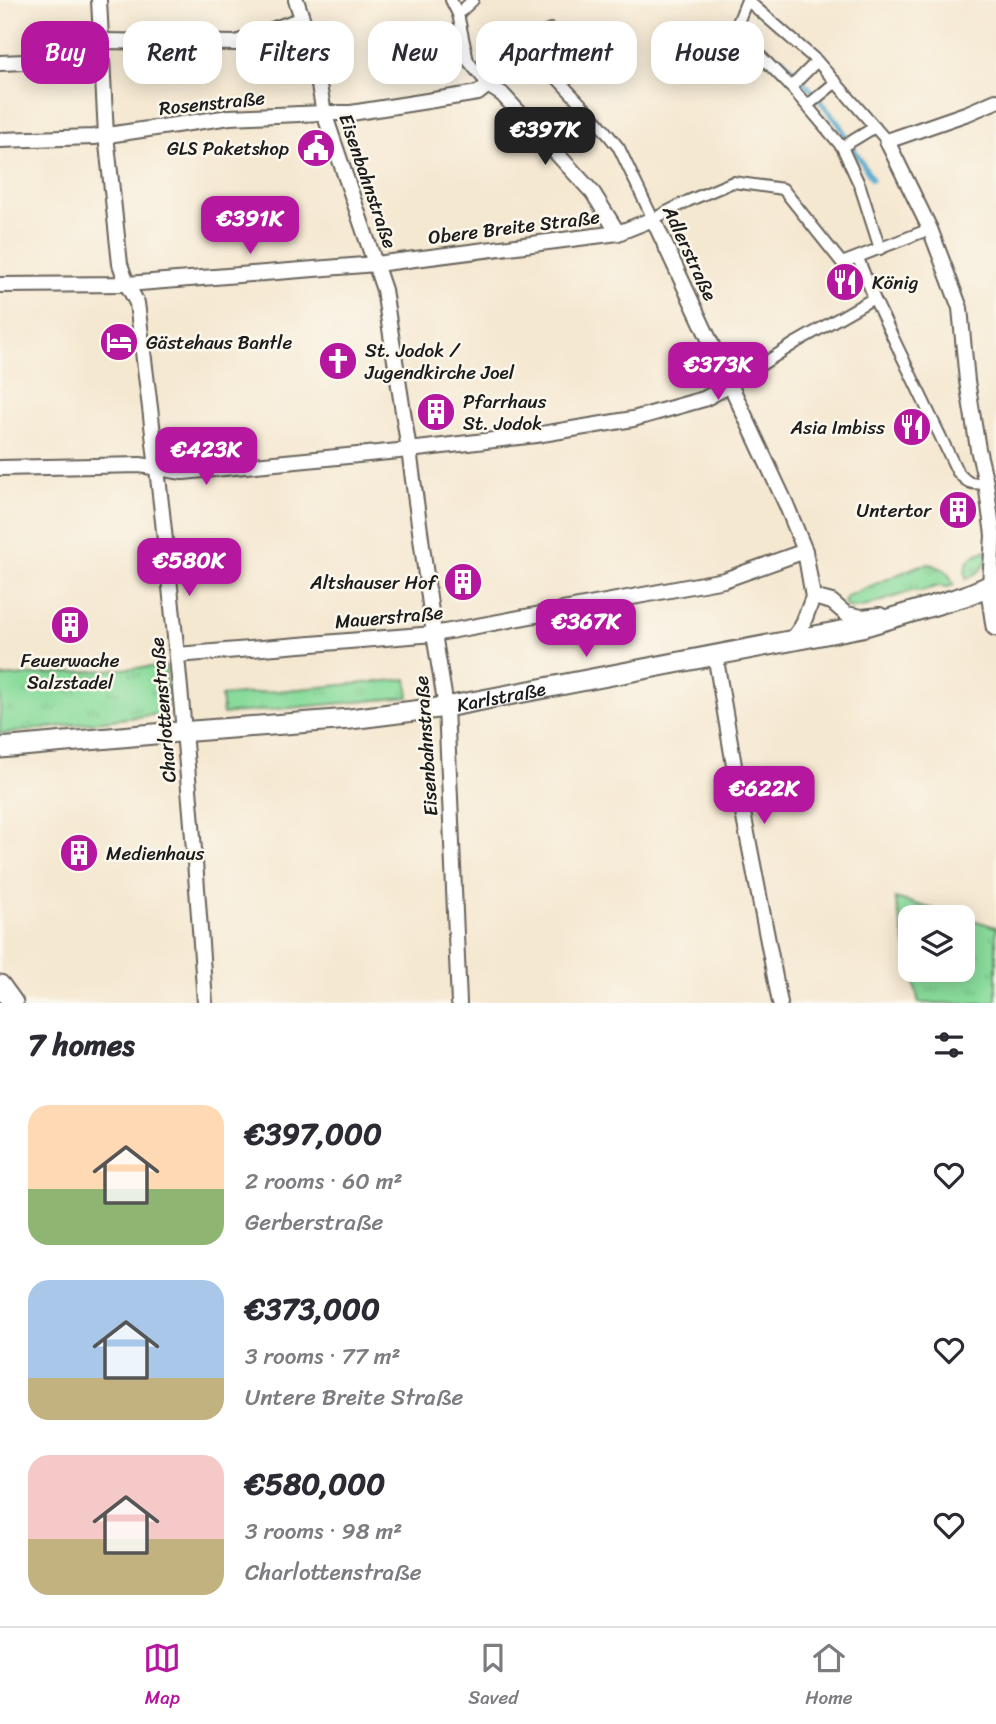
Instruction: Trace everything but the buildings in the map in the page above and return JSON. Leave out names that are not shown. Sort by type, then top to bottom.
[{"type":"main road","name":"Karlstraße","points":[[0,748],[350,719],[446,707],[862,627],[994,587]]},
{"type":"main road","points":[[994,587],[996,626]]},
{"type":"main road","points":[[0,985],[13,1003]]},
{"type":"street","name":"Charlottenstraße","points":[[99,0],[100,21]]},
{"type":"street","name":"Eisenbahnstraße","points":[[296,0],[312,47],[324,113],[384,290],[446,707],[459,1003]]},
{"type":"street","points":[[451,0],[458,14],[468,61],[593,193],[618,233]]},
{"type":"street","points":[[458,14],[474,0]]},
{"type":"street","points":[[880,249],[847,143],[797,80],[735,30],[747,0],[817,61],[887,141],[930,229],[960,308],[967,381],[993,535],[994,587]]},
{"type":"street","points":[[109,41],[236,43],[302,19]]},
{"type":"street","points":[[797,80],[817,61]]},
{"type":"street","points":[[0,63],[21,62]]},
{"type":"street","points":[[814,100],[836,82]]},
{"type":"street","name":"Charlottenstraße","points":[[103,84],[120,264],[137,303],[158,468],[195,845],[205,1003]]},
{"type":"street","name":"Adlerstraße","points":[[562,84],[619,148],[786,504],[805,551],[813,597]]},
{"type":"street","name":"Rosenstraße","points":[[0,140],[106,135],[230,117],[351,113],[478,93],[488,85]]},
{"type":"street","points":[[887,141],[996,101]]},
{"type":"street","points":[[847,143],[875,127]]},
{"type":"street","points":[[653,219],[733,182],[783,189],[842,263],[930,229]]},
{"type":"street","name":"Obere Breite Straße","points":[[0,285],[127,284],[376,264],[618,233],[653,219]]},
{"type":"street","points":[[858,258],[874,298],[957,471],[967,482],[976,485],[986,483]]},
{"type":"street","points":[[0,468],[140,465],[183,472],[409,450],[536,435],[633,419],[704,399],[874,298]]},
{"type":"street","name":"Mauerstraße","points":[[177,654],[434,634],[723,580],[805,551]]},
{"type":"street","points":[[792,640],[802,626],[813,597],[832,602],[846,614],[862,617],[917,611]]},
{"type":"street","points":[[716,654],[736,777],[780,1003]]},
{"type":"green space","points":[[990,549],[982,568],[966,579],[966,567],[970,559]]},
{"type":"green space","points":[[930,564],[945,571],[954,585],[912,591],[867,606],[851,609],[846,607],[844,602],[847,596],[918,566]]},
{"type":"green space","points":[[166,666],[167,713],[0,734],[0,677]]},
{"type":"green space","points":[[407,679],[409,697],[223,714],[221,696]]},
{"type":"green space","points":[[895,898],[919,905],[898,905],[898,911]]},
{"type":"green space","points":[[975,921],[996,927],[996,1003],[919,1003],[914,982],[975,982]]},
{"type":"waterway","points":[[782,58],[839,124],[872,179]]},
{"type":"place","name":"GLS Paketshop","points":[[316,148]]},
{"type":"place","name":"König","points":[[845,282]]},
{"type":"place","name":"Gästehaus Bantle","points":[[119,342]]},
{"type":"place","name":"St. Jodok / Jugendkirche Joel","points":[[338,361]]},
{"type":"place","name":"Pfarrhaus St. Jodok","points":[[436,412]]},
{"type":"place","name":"Asia Imbiss","points":[[912,427]]},
{"type":"place","name":"Untertor","points":[[958,510]]},
{"type":"place","name":"Altshauser Hof","points":[[463,582]]},
{"type":"place","name":"Feuerwache Salzstadel","points":[[70,625]]},
{"type":"place","name":"Medienhaus","points":[[79,853]]}]
